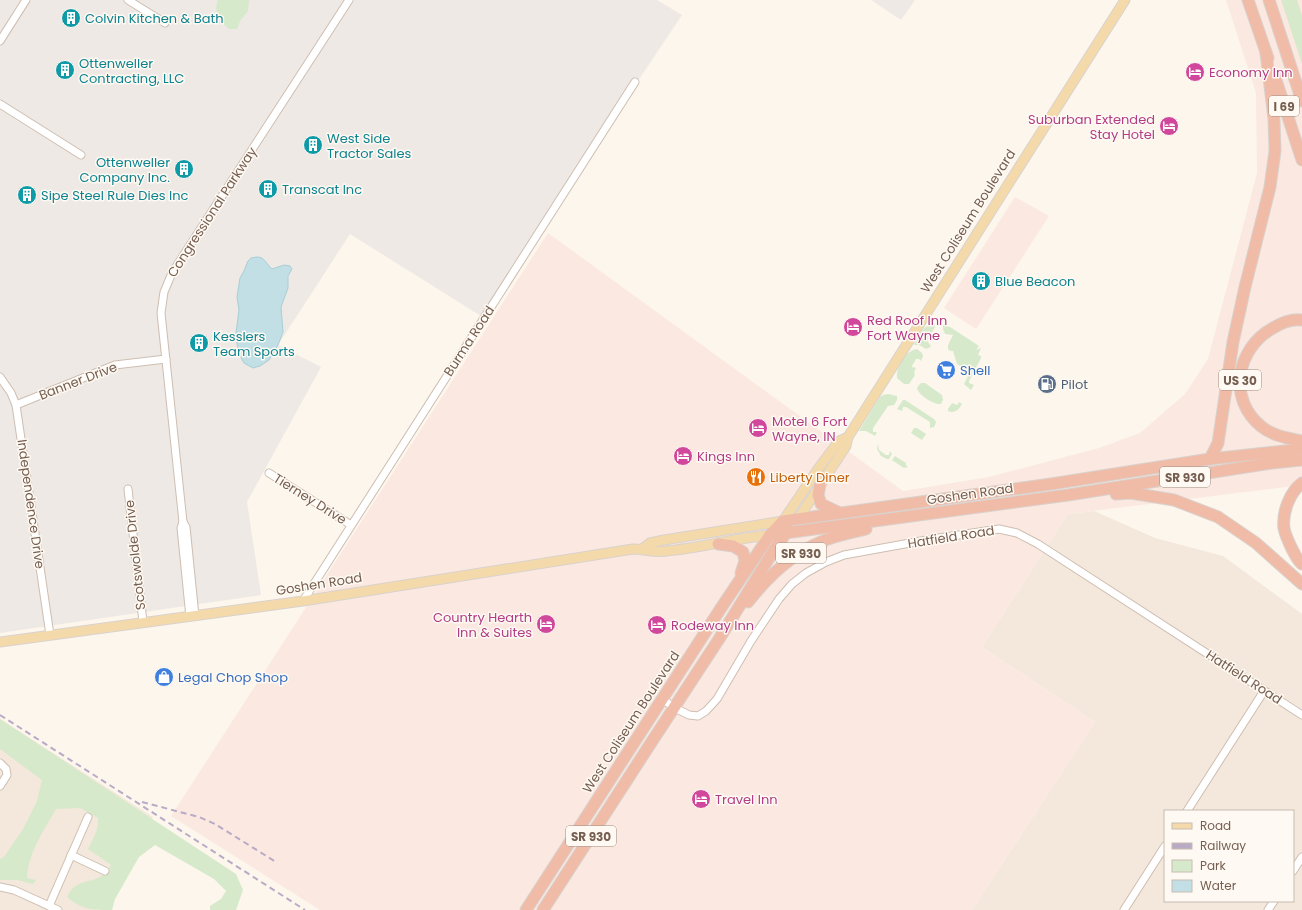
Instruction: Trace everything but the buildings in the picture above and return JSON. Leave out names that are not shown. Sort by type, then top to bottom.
[{"type":"highway","name":"I 69","points":[[1248,0],[1302,160]]},
{"type":"highway","name":"I 69","points":[[1269,0],[1302,101]]},
{"type":"highway","points":[[1210,459],[1218,443],[1233,342],[1270,187],[1275,151],[1274,119],[1266,53]]},
{"type":"highway","points":[[1292,71],[1302,85]]},
{"type":"highway","name":"US 30","points":[[1302,320],[1280,324],[1266,332],[1252,343],[1244,358],[1240,373],[1240,389],[1245,406],[1252,418],[1263,428],[1280,436],[1302,441]]},
{"type":"highway","name":"SR 930","points":[[783,521],[1052,484],[1210,459],[1302,449]]},
{"type":"highway","name":"Goshen Road","points":[[770,535],[1068,495],[1272,463],[1302,460]]},
{"type":"highway","points":[[1302,483],[1296,488],[1288,502],[1284,528],[1290,545],[1299,562],[1302,564]]},
{"type":"highway","points":[[820,485],[818,494],[821,504],[829,509],[842,513]]},
{"type":"highway","points":[[1068,495],[1131,493],[1181,502],[1218,517],[1256,543],[1302,584]]},
{"type":"highway","name":"SR 930","points":[[719,639],[752,597],[776,571],[795,556],[827,540],[914,516]]},
{"type":"highway","name":"West Coliseum Boulevard","points":[[543,910],[646,749],[675,708],[784,534],[798,519]]},
{"type":"highway","name":"West Coliseum Boulevard","points":[[526,910],[736,586],[770,535],[783,521]]},
{"type":"highway","points":[[718,544],[733,546],[743,552],[745,561],[736,586]]},
{"type":"main road","name":"West Coliseum Boulevard","points":[[798,519],[846,446],[848,437],[1125,0]]},
{"type":"main road","name":"West Coliseum Boulevard","points":[[783,521],[835,446],[840,441],[848,437]]},
{"type":"main road","name":"Goshen Road","points":[[642,549],[650,543],[664,540],[783,521]]},
{"type":"main road","name":"Goshen Road","points":[[0,642],[303,601],[611,552],[642,549],[650,552],[665,552],[770,535]]},
{"type":"street","points":[[0,41],[26,0]]},
{"type":"street","points":[[128,0],[165,23]]},
{"type":"street","name":"Congressional Parkway","points":[[192,616],[161,313],[164,292],[169,279],[349,0]]},
{"type":"street","name":"Burma Road","points":[[303,601],[635,82]]},
{"type":"street","points":[[0,104],[81,155]]},
{"type":"street","name":"Banner Drive","points":[[16,405],[115,365],[166,359]]},
{"type":"street","name":"Independence Drive","points":[[0,377],[11,393],[16,405],[50,635]]},
{"type":"street","name":"Tierney Drive","points":[[269,473],[351,525]]},
{"type":"street","name":"Scotswolde Drive","points":[[128,489],[143,622]]},
{"type":"street","name":"Hatfield Road","points":[[662,699],[686,714],[694,716],[702,714],[710,708],[770,611],[792,584],[813,568],[844,555],[932,539],[999,529],[1017,533],[1038,544],[1302,715]]},
{"type":"street","points":[[1188,810],[1264,691]]},
{"type":"street","points":[[0,763],[6,769],[7,775],[0,786]]},
{"type":"street","points":[[49,906],[88,817]]},
{"type":"street","points":[[1124,910],[1164,848]]},
{"type":"street","points":[[71,855],[105,871]]},
{"type":"street","points":[[1294,869],[1302,857]]},
{"type":"street","points":[[0,887],[14,890],[58,910]]},
{"type":"shaded area","points":[[0,0],[657,0],[682,15],[481,316],[350,234],[278,345],[321,367],[247,502],[261,595],[0,633]]},
{"type":"shaded area","points":[[871,0],[915,0],[901,20]]},
{"type":"shaded area","points":[[1226,0],[1302,0],[1302,485],[1068,514],[982,647],[1095,722],[972,910],[320,910],[171,816],[548,233],[903,491],[989,477],[1099,448],[1140,433],[1185,394],[1208,359],[1257,173],[1256,93]]},
{"type":"shaded area","points":[[1015,197],[1049,216],[976,329],[944,308]]},
{"type":"shaded area","points":[[1094,511],[1155,538],[1223,556],[1302,614],[1302,910],[972,910],[1095,722],[982,647],[1068,514]]},
{"type":"shaded area","points":[[0,719],[153,817],[96,910],[0,910]]},
{"type":"green space","points":[[218,0],[249,0],[248,11],[240,21],[237,29],[229,29],[218,16],[216,8]]},
{"type":"green space","points":[[1281,0],[1297,0],[1302,15],[1302,64]]},
{"type":"green space","points":[[934,323],[935,327],[927,341],[931,346],[926,349],[919,345],[914,345],[921,331],[930,324]]},
{"type":"green space","points":[[943,325],[950,327],[979,346],[976,350],[981,348],[978,355],[981,356],[981,358],[969,381],[969,383],[974,385],[971,390],[964,384],[972,368],[970,367],[967,371],[957,364],[953,351],[948,349],[948,345],[953,335],[945,334]]},
{"type":"green space","points":[[917,349],[923,356],[921,361],[916,359],[912,366],[913,368],[916,368],[914,372],[915,375],[909,384],[904,384],[897,378],[898,369],[905,356]]},
{"type":"green space","points":[[921,383],[925,383],[942,395],[943,400],[941,404],[931,401],[920,394],[917,388]]},
{"type":"green space","points":[[888,394],[897,396],[897,400],[894,405],[888,406],[873,428],[873,432],[877,432],[875,436],[866,431],[859,431],[880,397]]},
{"type":"green space","points":[[903,400],[934,419],[936,422],[934,427],[930,428],[930,422],[906,407],[903,407],[902,411],[897,409]]},
{"type":"green space","points":[[959,402],[962,404],[958,409],[953,412],[948,411],[952,403],[957,405]]},
{"type":"green space","points":[[914,428],[917,428],[926,434],[922,440],[911,433]]},
{"type":"green space","points":[[878,444],[879,450],[886,455],[889,455],[890,451],[892,454],[889,459],[881,456],[877,449]]},
{"type":"green space","points":[[895,456],[906,463],[908,467],[904,468],[892,460]]},
{"type":"green space","points":[[0,719],[236,874],[243,890],[236,910],[210,910],[210,906],[221,899],[226,891],[214,879],[155,845],[139,857],[115,899],[112,910],[99,910],[78,905],[67,897],[72,890],[77,885],[100,877],[111,865],[88,849],[97,830],[98,818],[80,808],[56,809],[37,842],[30,860],[27,878],[36,880],[33,884],[17,880],[0,880],[0,859],[4,857],[23,829],[37,801],[42,780],[0,749]]},
{"type":"water","points":[[257,257],[264,259],[272,269],[284,265],[290,266],[292,269],[288,276],[288,288],[281,307],[283,332],[278,345],[269,360],[260,366],[253,368],[244,363],[238,352],[236,333],[239,310],[237,297],[240,278],[248,261],[251,258]]},
{"type":"railway","points":[[0,715],[305,910]]},
{"type":"railway","points":[[142,802],[199,817],[215,824],[276,862]]},
{"type":"place","name":"Colvin Kitchen & Bath","points":[[71,18]]},
{"type":"place","name":"Ottenweller Contracting, LLC","points":[[65,70]]},
{"type":"place","name":"Economy Inn","points":[[1195,72]]},
{"type":"place","name":"Suburban Extended Stay Hotel","points":[[1169,126]]},
{"type":"place","name":"West Side Tractor Sales","points":[[313,145]]},
{"type":"place","name":"Ottenweller Company Inc.","points":[[184,169]]},
{"type":"place","name":"Transcat Inc","points":[[268,189]]},
{"type":"place","name":"Sipe Steel Rule Dies Inc","points":[[27,195]]},
{"type":"place","name":"Blue Beacon","points":[[981,281]]},
{"type":"place","name":"Red Roof Inn Fort Wayne","points":[[853,327]]},
{"type":"place","name":"Kesslers Team Sports","points":[[199,343]]},
{"type":"place","name":"Shell","points":[[946,370]]},
{"type":"place","name":"Pilot","points":[[1047,384]]},
{"type":"place","name":"Motel 6 Fort Wayne, IN","points":[[758,428]]},
{"type":"place","name":"Kings Inn","points":[[683,456]]},
{"type":"place","name":"Liberty Diner","points":[[756,477]]},
{"type":"place","name":"Country Hearth Inn & Suites","points":[[546,624]]},
{"type":"place","name":"Rodeway Inn","points":[[657,625]]},
{"type":"place","name":"Legal Chop Shop","points":[[164,677]]},
{"type":"place","name":"Travel Inn","points":[[701,799]]}]
